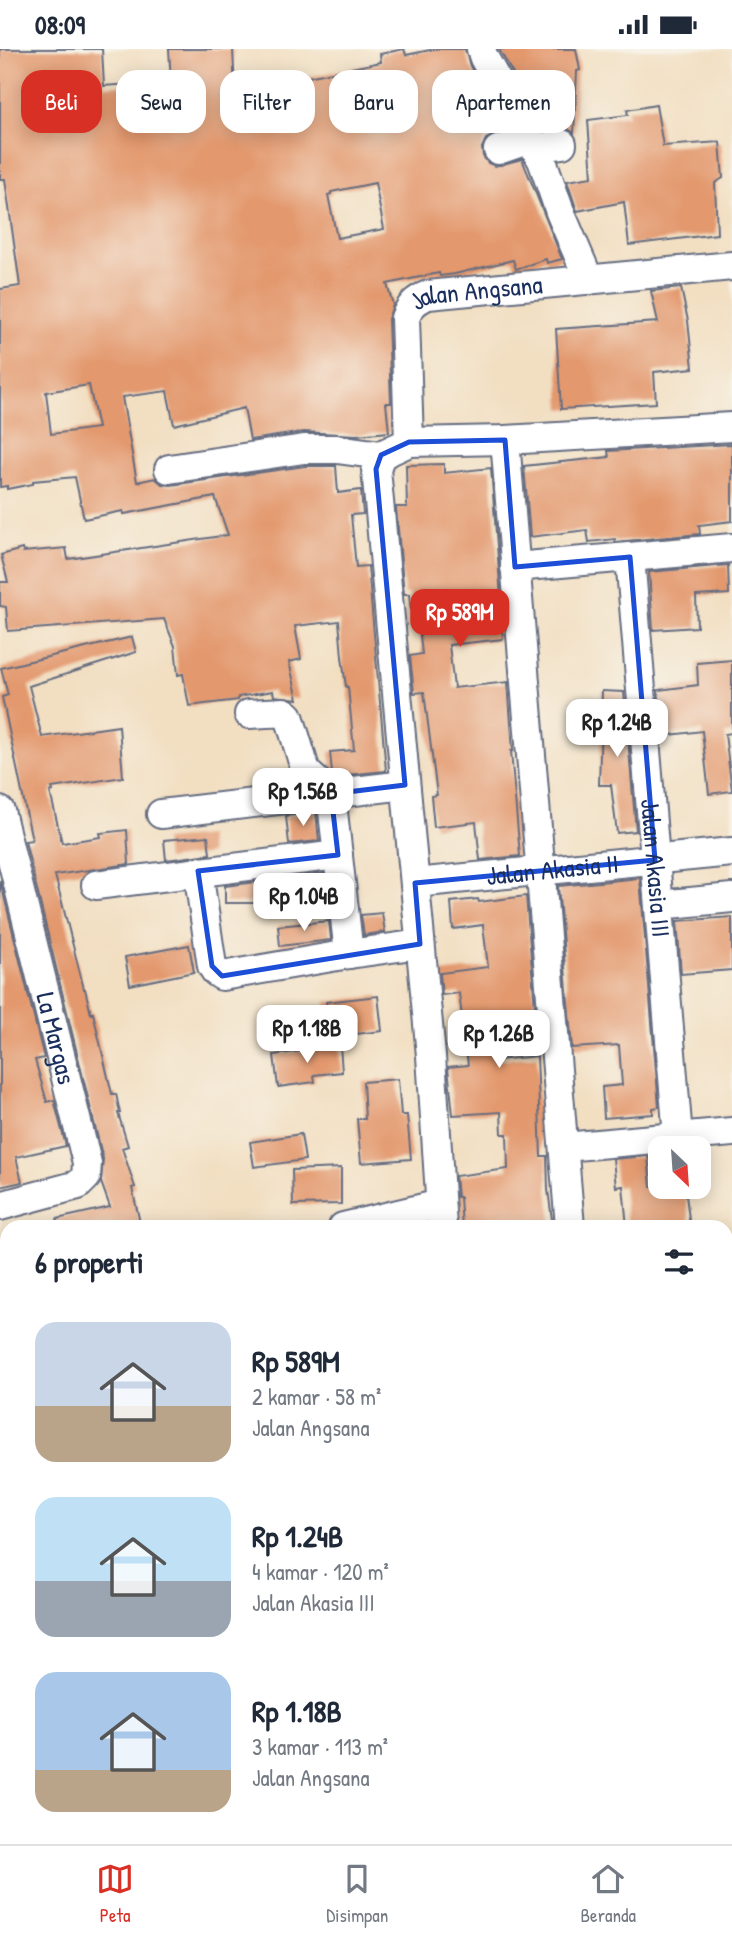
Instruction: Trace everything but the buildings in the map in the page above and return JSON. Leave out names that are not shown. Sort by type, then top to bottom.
[{"type":"street","points":[[481,49],[484,58],[543,144],[589,280]]},
{"type":"street","points":[[498,150],[543,144]]},
{"type":"street","name":"Jalan Angsana","points":[[409,442],[405,318],[409,308],[417,300],[428,295],[732,266]]},
{"type":"street","points":[[169,469],[304,449],[338,449],[381,455],[409,442],[505,440],[732,427]]},
{"type":"street","points":[[505,440],[569,1220]]},
{"type":"street","points":[[381,455],[376,469],[431,1056],[441,1215],[401,1220]]},
{"type":"street","points":[[516,567],[732,548]]},
{"type":"street","name":"Jalan Akasia III","points":[[630,557],[678,1136]]},
{"type":"street","points":[[249,714],[284,712],[289,716],[306,772],[331,794],[349,954]]},
{"type":"street","points":[[161,814],[405,785]]},
{"type":"street","name":"La Margas","points":[[0,811],[87,1163],[86,1177],[78,1185],[0,1206]]},
{"type":"street","name":"Jalan Akasia II","points":[[415,883],[732,852]]},
{"type":"street","points":[[96,884],[338,855]]},
{"type":"street","points":[[198,871],[212,966],[222,976],[420,944]]},
{"type":"street","points":[[659,905],[732,898]]},
{"type":"street","points":[[689,1136],[732,1132]]},
{"type":"street","points":[[564,1147],[648,1140]]},
{"type":"highlighted area","points":[[505,440],[515,567],[630,557],[655,860],[415,883],[420,944],[222,976],[212,966],[198,871],[338,855],[331,794],[405,785],[376,469],[381,455],[409,442]]}]
